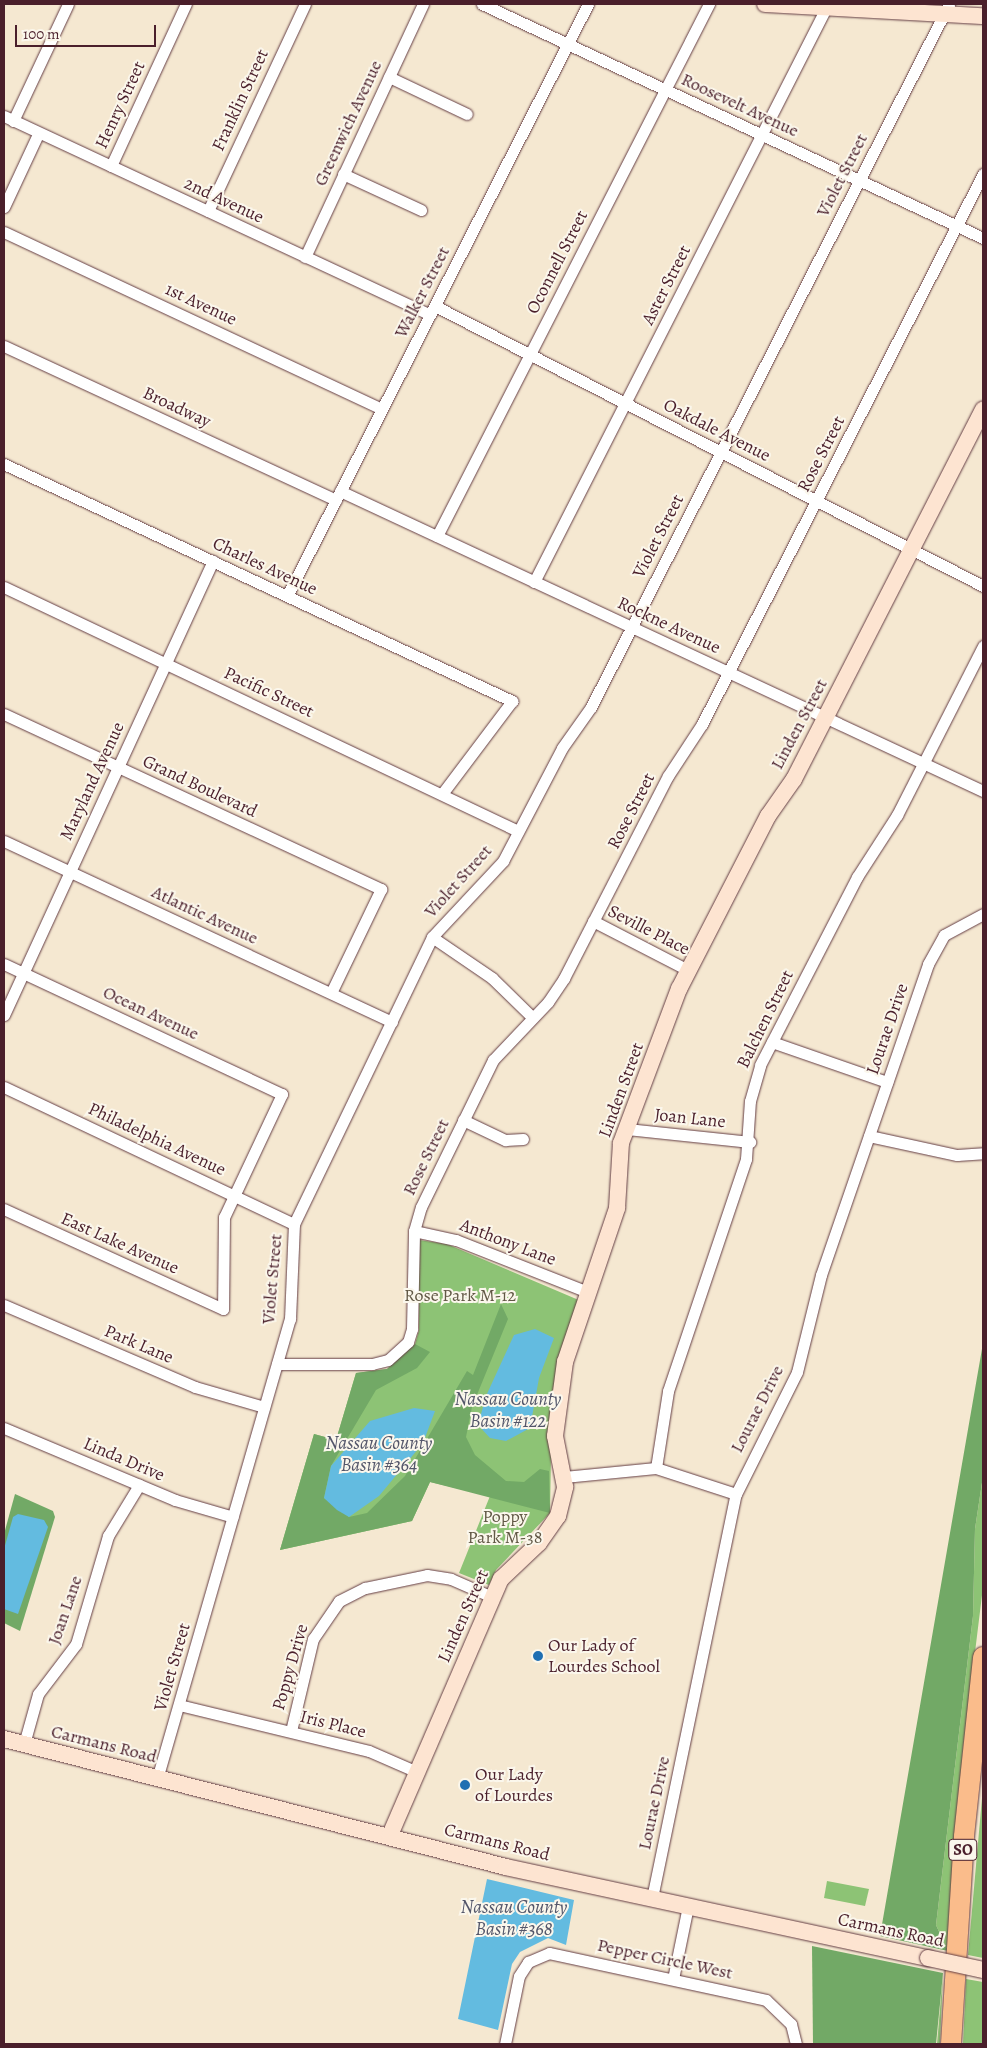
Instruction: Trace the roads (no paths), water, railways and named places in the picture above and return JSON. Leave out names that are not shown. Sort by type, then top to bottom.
[{"type":"highway","name":"SO","points":[[951,2044],[964,1836],[983,1657]]},
{"type":"street","points":[[9,119],[68,4]]},
{"type":"street","name":"Henry Street","points":[[110,166],[186,4]]},
{"type":"street","name":"Franklin Street","points":[[208,211],[305,4]]},
{"type":"street","name":"Greenwich Avenue","points":[[305,256],[423,4]]},
{"type":"street","name":"Roosevelt Avenue","points":[[482,4],[983,238]]},
{"type":"street","name":"Walker Street","points":[[287,596],[588,4]]},
{"type":"street","name":"Oconnell Street","points":[[437,536],[709,4]]},
{"type":"street","points":[[765,4],[947,9],[983,16]]},
{"type":"street","name":"Aster Street","points":[[534,582],[828,5]]},
{"type":"street","name":"Violet Street","points":[[157,1779],[290,1319],[294,1224],[432,937],[503,861],[632,627],[947,9]]},
{"type":"street","points":[[389,77],[467,114]]},
{"type":"street","name":"2nd Avenue","points":[[9,119],[305,256],[432,311]]},
{"type":"street","points":[[4,207],[38,134]]},
{"type":"street","points":[[343,174],[420,210]]},
{"type":"street","name":"Rose Street","points":[[277,1364],[372,1364],[400,1352],[412,1329],[414,1231],[492,1060],[532,1017],[564,978],[668,776],[729,672],[983,174]]},
{"type":"street","name":"1st Avenue","points":[[4,232],[382,409]]},
{"type":"street","name":"Oakdale Avenue","points":[[432,311],[530,354],[983,586]]},
{"type":"street","name":"Broadway","points":[[4,346],[338,496]]},
{"type":"street","name":"Linden Street","points":[[390,1835],[492,1597],[507,1569],[539,1543],[558,1516],[564,1477],[556,1419],[565,1362],[617,1208],[618,1160],[627,1129],[688,970],[768,816],[794,779],[983,410]]},
{"type":"street","name":"Charles Avenue","points":[[4,464],[512,701],[442,794]]},
{"type":"street","name":"Rockne Avenue","points":[[338,496],[437,536],[983,791]]},
{"type":"street","name":"Maryland Avenue","points":[[4,1014],[213,562]]},
{"type":"street","name":"Pacific Street","points":[[4,587],[518,831]]},
{"type":"street","name":"Balchen Street","points":[[656,1468],[668,1391],[750,1142],[752,1088],[772,1042],[857,877],[898,816],[983,646]]},
{"type":"street","name":"Grand Boulevard","points":[[4,714],[381,889],[331,993]]},
{"type":"street","name":"Atlantic Avenue","points":[[4,840],[392,1022]]},
{"type":"street","name":"Lourae Drive","points":[[652,1898],[736,1494],[797,1372],[821,1275],[936,945],[955,926],[983,914]]},
{"type":"street","name":"Seville Place","points":[[593,921],[688,970]]},
{"type":"street","points":[[432,937],[492,978],[532,1017]]},
{"type":"street","name":"Ocean Avenue","points":[[4,964],[282,1094],[235,1195]]},
{"type":"street","points":[[772,1042],[887,1082]]},
{"type":"street","name":"Philadelphia Avenue","points":[[4,1086],[294,1224]]},
{"type":"street","points":[[463,1120],[505,1140],[523,1139]]},
{"type":"street","name":"Joan Lane","points":[[627,1129],[750,1142]]},
{"type":"street","points":[[869,1136],[957,1156],[983,1153]]},
{"type":"street","name":"East Lake Avenue","points":[[4,1209],[223,1308],[224,1217],[235,1195]]},
{"type":"street","name":"Anthony Lane","points":[[414,1231],[456,1240],[588,1292]]},
{"type":"street","name":"Park Lane","points":[[4,1305],[195,1387],[264,1406]]},
{"type":"street","name":"Linda Drive","points":[[4,1428],[139,1485],[233,1517]]},
{"type":"street","points":[[564,1477],[656,1468],[736,1494]]},
{"type":"street","name":"Joan Lane","points":[[24,1744],[38,1694],[76,1644],[108,1536],[139,1485]]},
{"type":"street","name":"Poppy Drive","points":[[291,1731],[313,1638],[326,1614],[339,1602],[365,1588],[427,1575],[451,1579],[492,1597]]},
{"type":"street","name":"Iris Place","points":[[179,1705],[369,1751],[417,1772]]},
{"type":"street","name":"Carmans Road","points":[[4,1739],[157,1779],[390,1835],[506,1867],[983,1970]]},
{"type":"street","points":[[673,1979],[688,1906]]},
{"type":"street","name":"Pepper Circle West","points":[[505,2044],[519,1976],[533,1959],[555,1953],[766,2000],[785,2016],[796,2044]]},
{"type":"water","name":"Nassau County Basin #122","points":[[535,1329],[554,1338],[539,1378],[530,1428],[506,1441],[490,1438],[478,1425],[486,1396],[514,1335]]},
{"type":"water","name":"Nassau County Basin #364","points":[[414,1408],[435,1411],[423,1443],[379,1496],[349,1517],[337,1510],[324,1498],[331,1466],[370,1421]]},
{"type":"water","points":[[18,1514],[44,1520],[48,1527],[18,1614],[4,1609],[4,1549],[13,1517]]},
{"type":"water","name":"Nassau County Basin #368","points":[[487,1879],[574,1900],[566,1945],[548,1938],[520,1952],[512,1964],[498,2030],[458,2019]]},
{"type":"place","name":"Our Lady of Lourdes School","points":[[538,1656]]},
{"type":"place","name":"Our Lady of Lourdes","points":[[465,1785]]},
{"type":"park label","name":"Rose Park M-12","points":[[460,1295]]},
{"type":"park label","name":"Poppy Park M-38","points":[[505,1527]]}]
